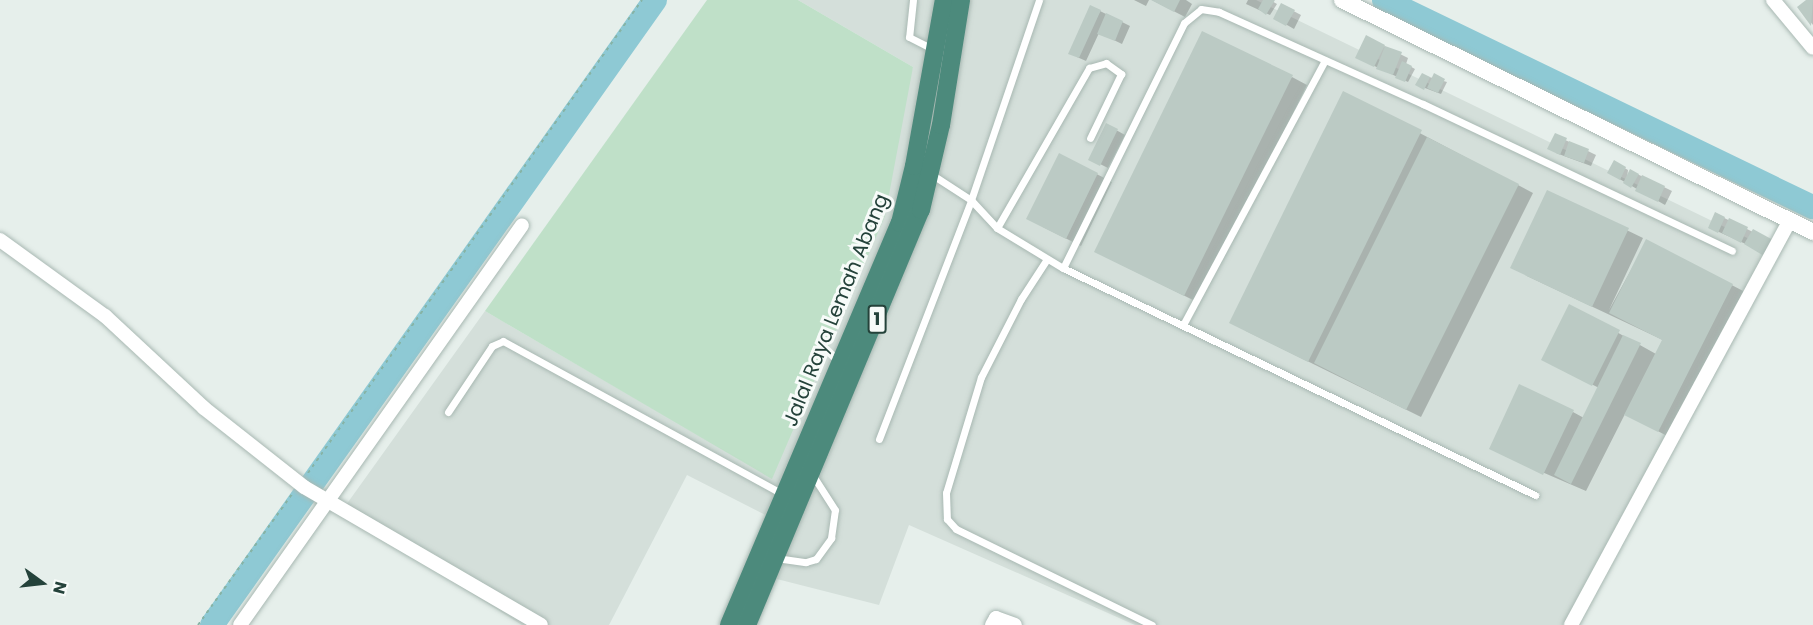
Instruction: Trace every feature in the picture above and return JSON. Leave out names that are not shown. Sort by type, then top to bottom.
[{"type":"highway","name":"Jalal Raya Lemah Abang","points":[[729,625],[900,223],[937,51],[944,0]]},
{"type":"highway","name":"Jalal Raya Lemah Abang","points":[[747,625],[903,259],[931,174],[961,0]]},
{"type":"street","points":[[1342,0],[1574,111],[1788,223],[1813,232]]},
{"type":"street","points":[[1773,0],[1813,48]]},
{"type":"street","points":[[1572,625],[1788,223]]},
{"type":"street","points":[[240,625],[311,492],[522,225]]},
{"type":"street","points":[[0,240],[105,316],[212,415],[311,492],[541,625]]},
{"type":"street","points":[[992,625],[996,618],[1015,625]]},
{"type":"lane","points":[[913,0],[909,37],[937,51]]},
{"type":"lane","points":[[879,439],[971,200],[1039,0]]},
{"type":"lane","points":[[1063,268],[1192,14],[1201,9],[1219,12],[1325,60],[1732,251]]},
{"type":"lane","points":[[1184,323],[1325,60]]},
{"type":"lane","points":[[997,228],[1089,68],[1106,63],[1121,74],[1090,138]]},
{"type":"lane","points":[[931,174],[971,200],[997,228],[1063,268],[1184,323],[1535,495]]},
{"type":"lane","points":[[1047,259],[1021,299],[981,377],[948,482],[944,508],[947,519],[956,528],[1152,625]]},
{"type":"lane","points":[[448,412],[492,346],[503,341],[784,495]]},
{"type":"lane","points":[[776,558],[806,562],[816,559],[831,538],[835,510],[812,474]]},
{"type":"path","points":[[198,625],[311,492],[642,0]]},
{"type":"shaded area","points":[[798,0],[1256,0],[1772,250],[1577,625],[1135,625],[909,525],[879,605],[769,577],[789,527],[687,475],[609,625],[522,625],[341,512],[485,311],[772,478],[913,67]]},
{"type":"green space","points":[[707,0],[798,0],[913,67],[885,216],[772,479],[485,311]]},
{"type":"building","points":[[1151,0],[1180,0],[1174,12]]},
{"type":"building","points":[[1263,0],[1275,0],[1266,15],[1258,9]]},
{"type":"building","points":[[1806,0],[1813,0],[1811,26],[1797,7]]},
{"type":"building","points":[[1281,3],[1295,10],[1286,26],[1273,19]]},
{"type":"building","points":[[1090,5],[1101,10],[1079,58],[1068,54]]},
{"type":"building","points":[[1106,13],[1123,21],[1115,41],[1097,34]]},
{"type":"building","points":[[1202,31],[1293,75],[1184,296],[1094,252]]},
{"type":"building","points":[[1366,35],[1385,45],[1374,67],[1355,58]]},
{"type":"building","points":[[1385,46],[1402,52],[1393,75],[1376,69]]},
{"type":"building","points":[[1402,61],[1412,66],[1405,82],[1395,78]]},
{"type":"building","points":[[1422,73],[1430,77],[1424,90],[1415,85]]},
{"type":"building","points":[[1434,73],[1445,79],[1438,93],[1427,88]]},
{"type":"building","points":[[1343,91],[1422,130],[1308,362],[1229,323]]},
{"type":"building","points":[[1106,123],[1118,129],[1100,166],[1088,160]]},
{"type":"building","points":[[1555,133],[1567,138],[1560,155],[1547,149]]},
{"type":"building","points":[[1427,137],[1519,184],[1406,410],[1314,363]]},
{"type":"building","points":[[1569,141],[1589,149],[1584,163],[1564,156]]},
{"type":"building","points":[[1059,153],[1098,173],[1066,239],[1026,219]]},
{"type":"building","points":[[1614,160],[1626,167],[1620,180],[1607,173]]},
{"type":"building","points":[[1630,169],[1639,174],[1631,188],[1623,183]]},
{"type":"building","points":[[1642,175],[1665,186],[1658,202],[1635,191]]},
{"type":"building","points":[[1547,190],[1629,228],[1592,307],[1510,268]]},
{"type":"building","points":[[1715,212],[1725,217],[1718,233],[1708,228]]},
{"type":"building","points":[[1729,218],[1748,227],[1741,243],[1722,233]]},
{"type":"building","points":[[1753,229],[1773,240],[1764,256],[1744,244]]},
{"type":"building","points":[[1646,239],[1733,284],[1658,432],[1624,415],[1662,340],[1609,313]]},
{"type":"building","points":[[1569,304],[1620,330],[1592,386],[1541,360]]},
{"type":"building","points":[[1623,335],[1641,343],[1571,484],[1554,475]]},
{"type":"building","points":[[1519,384],[1574,410],[1543,475],[1489,449]]},
{"type":"waterway","points":[[212,625],[655,0]]},
{"type":"waterway","points":[[1384,0],[1813,207]]}]
